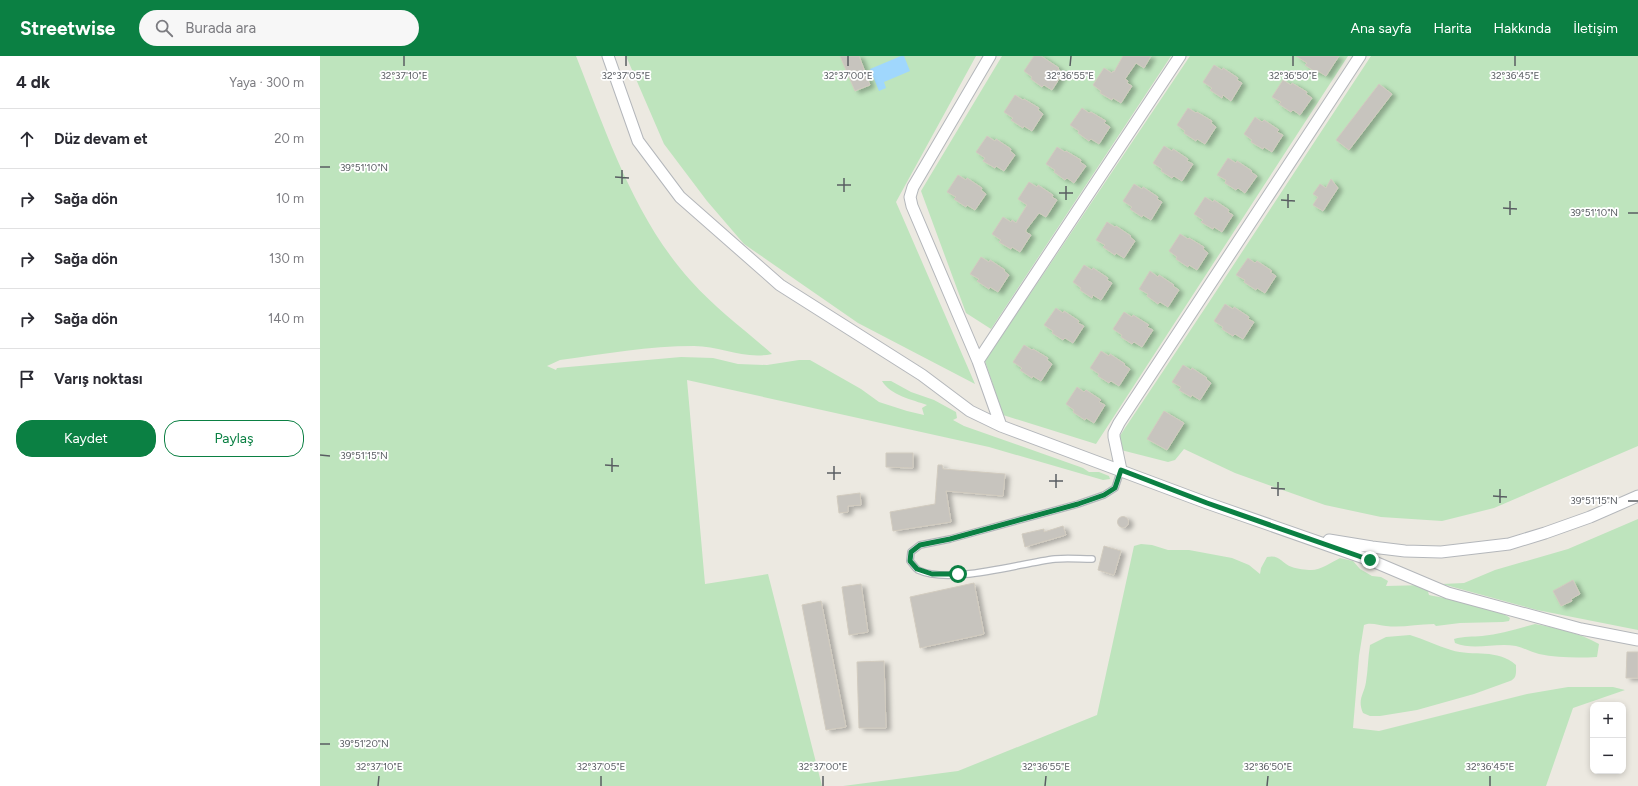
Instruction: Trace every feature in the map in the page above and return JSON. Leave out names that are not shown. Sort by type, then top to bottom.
[{"type":"street","points":[[608,56],[638,141],[680,197],[780,285],[922,375],[970,411],[1001,426],[1207,503],[1370,560],[1448,592],[1581,629],[1638,640]]},
{"type":"street","points":[[990,56],[913,187],[910,197],[912,206],[978,361],[1001,426]]},
{"type":"street","points":[[978,361],[1180,56]]},
{"type":"street","points":[[1121,470],[1114,437],[1118,423],[1360,56]]},
{"type":"street","points":[[1286,530],[1372,547],[1405,551],[1441,552],[1509,544],[1590,517],[1638,496]]},
{"type":"lane","points":[[1092,559],[1055,559],[987,571],[958,574],[932,574],[917,569],[910,561],[911,552],[920,545],[950,539],[1078,504],[1104,495],[1115,488],[1121,470]]},
{"type":"green space","points":[[320,56],[576,56],[611,145],[638,203],[653,230],[671,256],[700,291],[772,354],[752,355],[714,348],[677,346],[560,360],[547,366],[556,370],[557,368],[681,357],[713,358],[738,364],[767,365],[799,360],[810,360],[861,389],[879,402],[924,415],[922,408],[927,405],[909,399],[890,390],[882,381],[891,381],[911,392],[934,400],[956,412],[957,418],[953,420],[964,426],[1083,468],[1089,472],[1099,472],[1109,476],[1110,479],[1103,480],[989,447],[687,380],[705,584],[768,574],[822,786],[320,786]]},
{"type":"green space","points":[[626,56],[976,56],[896,202],[975,384],[858,323],[744,244],[707,201],[664,144]]},
{"type":"green space","points":[[1002,56],[1171,56],[991,329],[966,313],[921,191]]},
{"type":"green space","points":[[1190,56],[1348,56],[1096,444],[1003,415],[985,361]]},
{"type":"green space","points":[[1371,56],[1638,56],[1638,446],[1494,508],[1442,521],[1381,517],[1325,505],[1235,473],[1184,449],[1175,460],[1168,462],[1121,450],[1118,439]]},
{"type":"green space","points":[[1638,519],[1638,630],[1537,610],[1442,584],[1464,583],[1495,570],[1568,549]]},
{"type":"green space","points":[[1141,544],[1152,545],[1168,550],[1189,550],[1232,558],[1249,565],[1260,574],[1261,568],[1267,557],[1271,556],[1278,558],[1294,568],[1311,570],[1315,570],[1340,558],[1353,561],[1360,569],[1372,576],[1381,577],[1388,581],[1386,586],[1426,585],[1429,595],[1459,601],[1495,611],[1510,618],[1509,621],[1503,622],[1460,623],[1436,626],[1434,624],[1398,627],[1372,624],[1364,625],[1359,656],[1353,728],[1379,731],[1527,694],[1568,687],[1613,687],[1625,690],[1573,708],[1546,786],[843,786],[958,771],[1097,715],[1134,546]]},
{"type":"green space","points":[[1535,624],[1559,629],[1592,640],[1599,644],[1597,657],[1583,658],[1546,655],[1508,645],[1470,646],[1455,643],[1454,639],[1495,634]]},
{"type":"green space","points":[[1410,635],[1451,650],[1501,656],[1516,665],[1515,677],[1510,681],[1474,694],[1417,710],[1380,716],[1370,716],[1363,713],[1361,708],[1361,700],[1366,682],[1370,645],[1386,637]]},
{"type":"water","points":[[904,56],[910,71],[884,82],[886,88],[879,91],[870,69]]},
{"type":"building","points":[[840,56],[859,56],[870,85],[855,91]]},
{"type":"building","points":[[1034,56],[1041,56],[1059,68],[1058,69],[1063,73],[1052,90],[1044,85],[1042,87],[1031,79],[1032,77],[1024,71]]},
{"type":"building","points":[[1123,56],[1151,56],[1144,68],[1136,63],[1125,79],[1128,81],[1127,83],[1132,86],[1121,103],[1100,93],[1101,91],[1093,85],[1104,68],[1112,73],[1113,71],[1114,72]]},
{"type":"building","points":[[1296,56],[1339,56],[1326,76],[1318,71],[1317,73],[1305,65],[1307,63]]},
{"type":"building","points":[[1214,65],[1222,70],[1223,68],[1238,78],[1237,80],[1242,83],[1231,101],[1223,95],[1222,98],[1210,90],[1212,88],[1203,82]]},
{"type":"building","points":[[1283,80],[1291,85],[1292,83],[1307,92],[1306,94],[1312,98],[1300,115],[1293,110],[1291,112],[1279,104],[1281,102],[1272,97]]},
{"type":"building","points":[[1379,84],[1392,94],[1349,150],[1336,140]]},
{"type":"building","points":[[1015,95],[1039,108],[1038,110],[1043,114],[1032,131],[1024,126],[1023,128],[1011,120],[1013,118],[1004,112]]},
{"type":"building","points":[[1082,108],[1106,121],[1104,123],[1110,127],[1099,144],[1091,139],[1089,141],[1078,133],[1079,131],[1070,125]]},
{"type":"building","points":[[1188,108],[1212,121],[1211,123],[1216,127],[1205,144],[1197,139],[1196,141],[1184,133],[1185,131],[1177,125]]},
{"type":"building","points":[[1255,117],[1262,122],[1264,120],[1279,130],[1277,132],[1283,135],[1272,152],[1251,142],[1252,140],[1244,134]]},
{"type":"building","points":[[987,136],[995,141],[996,139],[1011,149],[1010,151],[1015,155],[1004,171],[983,161],[985,158],[976,152]]},
{"type":"building","points":[[1164,146],[1172,151],[1173,149],[1193,164],[1182,181],[1174,176],[1172,178],[1161,171],[1162,169],[1153,163]]},
{"type":"building","points":[[1057,147],[1081,160],[1080,162],[1086,166],[1074,183],[1067,178],[1065,180],[1054,172],[1055,170],[1046,164]]},
{"type":"building","points":[[1228,158],[1236,163],[1237,161],[1257,176],[1245,193],[1238,188],[1236,190],[1225,183],[1226,180],[1217,175]]},
{"type":"building","points":[[958,175],[966,180],[967,178],[982,188],[981,190],[986,194],[975,210],[967,205],[966,207],[954,199],[956,197],[947,192]]},
{"type":"building","points":[[1331,179],[1338,188],[1323,211],[1313,205],[1318,197],[1313,194],[1320,184],[1326,188]]},
{"type":"building","points":[[1029,182],[1037,187],[1038,185],[1053,195],[1052,197],[1057,200],[1046,217],[1039,213],[1026,230],[1026,232],[1031,235],[1020,252],[999,242],[1001,240],[992,234],[1003,217],[1016,223],[1027,205],[1018,199]]},
{"type":"building","points":[[1134,184],[1142,189],[1143,187],[1158,197],[1157,199],[1162,202],[1151,220],[1143,215],[1142,217],[1130,209],[1132,207],[1123,201]]},
{"type":"building","points":[[1205,197],[1213,202],[1214,200],[1229,210],[1228,212],[1233,215],[1222,232],[1201,222],[1203,220],[1194,214]]},
{"type":"building","points":[[1107,222],[1131,236],[1130,237],[1135,241],[1124,258],[1116,253],[1115,255],[1103,247],[1105,245],[1096,240]]},
{"type":"building","points":[[1180,234],[1204,247],[1203,249],[1208,253],[1197,270],[1189,265],[1188,267],[1176,259],[1177,257],[1169,251]]},
{"type":"building","points":[[981,257],[989,262],[990,260],[1005,270],[1004,271],[1009,275],[998,292],[990,287],[989,289],[977,281],[979,279],[970,274]]},
{"type":"building","points":[[1248,258],[1255,263],[1257,261],[1272,271],[1270,272],[1276,276],[1265,293],[1257,288],[1256,290],[1244,282],[1245,280],[1236,275]]},
{"type":"building","points":[[1084,265],[1092,270],[1093,268],[1108,278],[1107,280],[1112,283],[1101,300],[1093,295],[1092,298],[1080,290],[1081,288],[1073,282]]},
{"type":"building","points":[[1150,271],[1158,277],[1159,275],[1179,290],[1168,307],[1160,302],[1158,304],[1147,296],[1148,294],[1139,289]]},
{"type":"building","points":[[1225,304],[1233,309],[1234,307],[1254,322],[1243,339],[1235,334],[1233,336],[1222,329],[1223,327],[1214,321]]},
{"type":"building","points":[[1056,308],[1063,313],[1064,311],[1084,326],[1073,343],[1065,338],[1063,340],[1052,333],[1053,331],[1044,325]]},
{"type":"building","points":[[1124,312],[1132,317],[1133,315],[1149,325],[1147,327],[1153,330],[1142,347],[1134,342],[1132,344],[1121,337],[1122,335],[1113,329]]},
{"type":"building","points":[[1024,345],[1048,358],[1047,360],[1052,364],[1041,381],[1033,376],[1032,378],[1020,370],[1022,368],[1013,362]]},
{"type":"building","points":[[1101,351],[1109,356],[1110,354],[1130,369],[1119,386],[1111,381],[1109,383],[1098,376],[1099,374],[1090,368]]},
{"type":"building","points":[[1183,365],[1191,370],[1192,368],[1207,378],[1206,379],[1211,383],[1200,400],[1179,390],[1181,387],[1172,382]]},
{"type":"building","points":[[1077,387],[1084,392],[1086,390],[1101,400],[1099,402],[1105,405],[1094,423],[1086,418],[1085,420],[1073,412],[1074,410],[1066,404]]},
{"type":"building","points":[[1164,411],[1184,423],[1167,450],[1147,439]]},
{"type":"building","points":[[886,453],[913,453],[913,468],[886,467]]},
{"type":"building","points":[[938,465],[942,465],[943,469],[1005,474],[1003,496],[946,491],[951,522],[893,531],[890,512],[935,504]]},
{"type":"building","points":[[860,493],[861,505],[848,506],[848,512],[839,513],[837,496]]},
{"type":"building","points":[[1121,517],[1125,517],[1127,518],[1127,526],[1121,527],[1118,524],[1118,520]]},
{"type":"building","points":[[1063,526],[1066,535],[1025,547],[1022,534],[1044,529],[1044,532]]},
{"type":"building","points":[[1104,546],[1121,551],[1114,575],[1098,570]]},
{"type":"building","points":[[1573,580],[1580,594],[1571,599],[1572,601],[1561,606],[1553,591]]},
{"type":"building","points":[[974,583],[984,634],[920,648],[910,597]]},
{"type":"building","points":[[861,584],[868,632],[849,635],[842,587]]},
{"type":"building","points":[[821,601],[846,727],[826,730],[802,605]]},
{"type":"building","points":[[1627,652],[1638,652],[1638,678],[1626,678]]},
{"type":"building","points":[[884,661],[886,728],[859,728],[857,662]]},
{"type":"route","points":[[958,574],[932,574],[917,569],[910,561],[911,552],[920,545],[950,539],[1078,504],[1104,495],[1115,488],[1121,470],[1207,503],[1370,560]]}]
